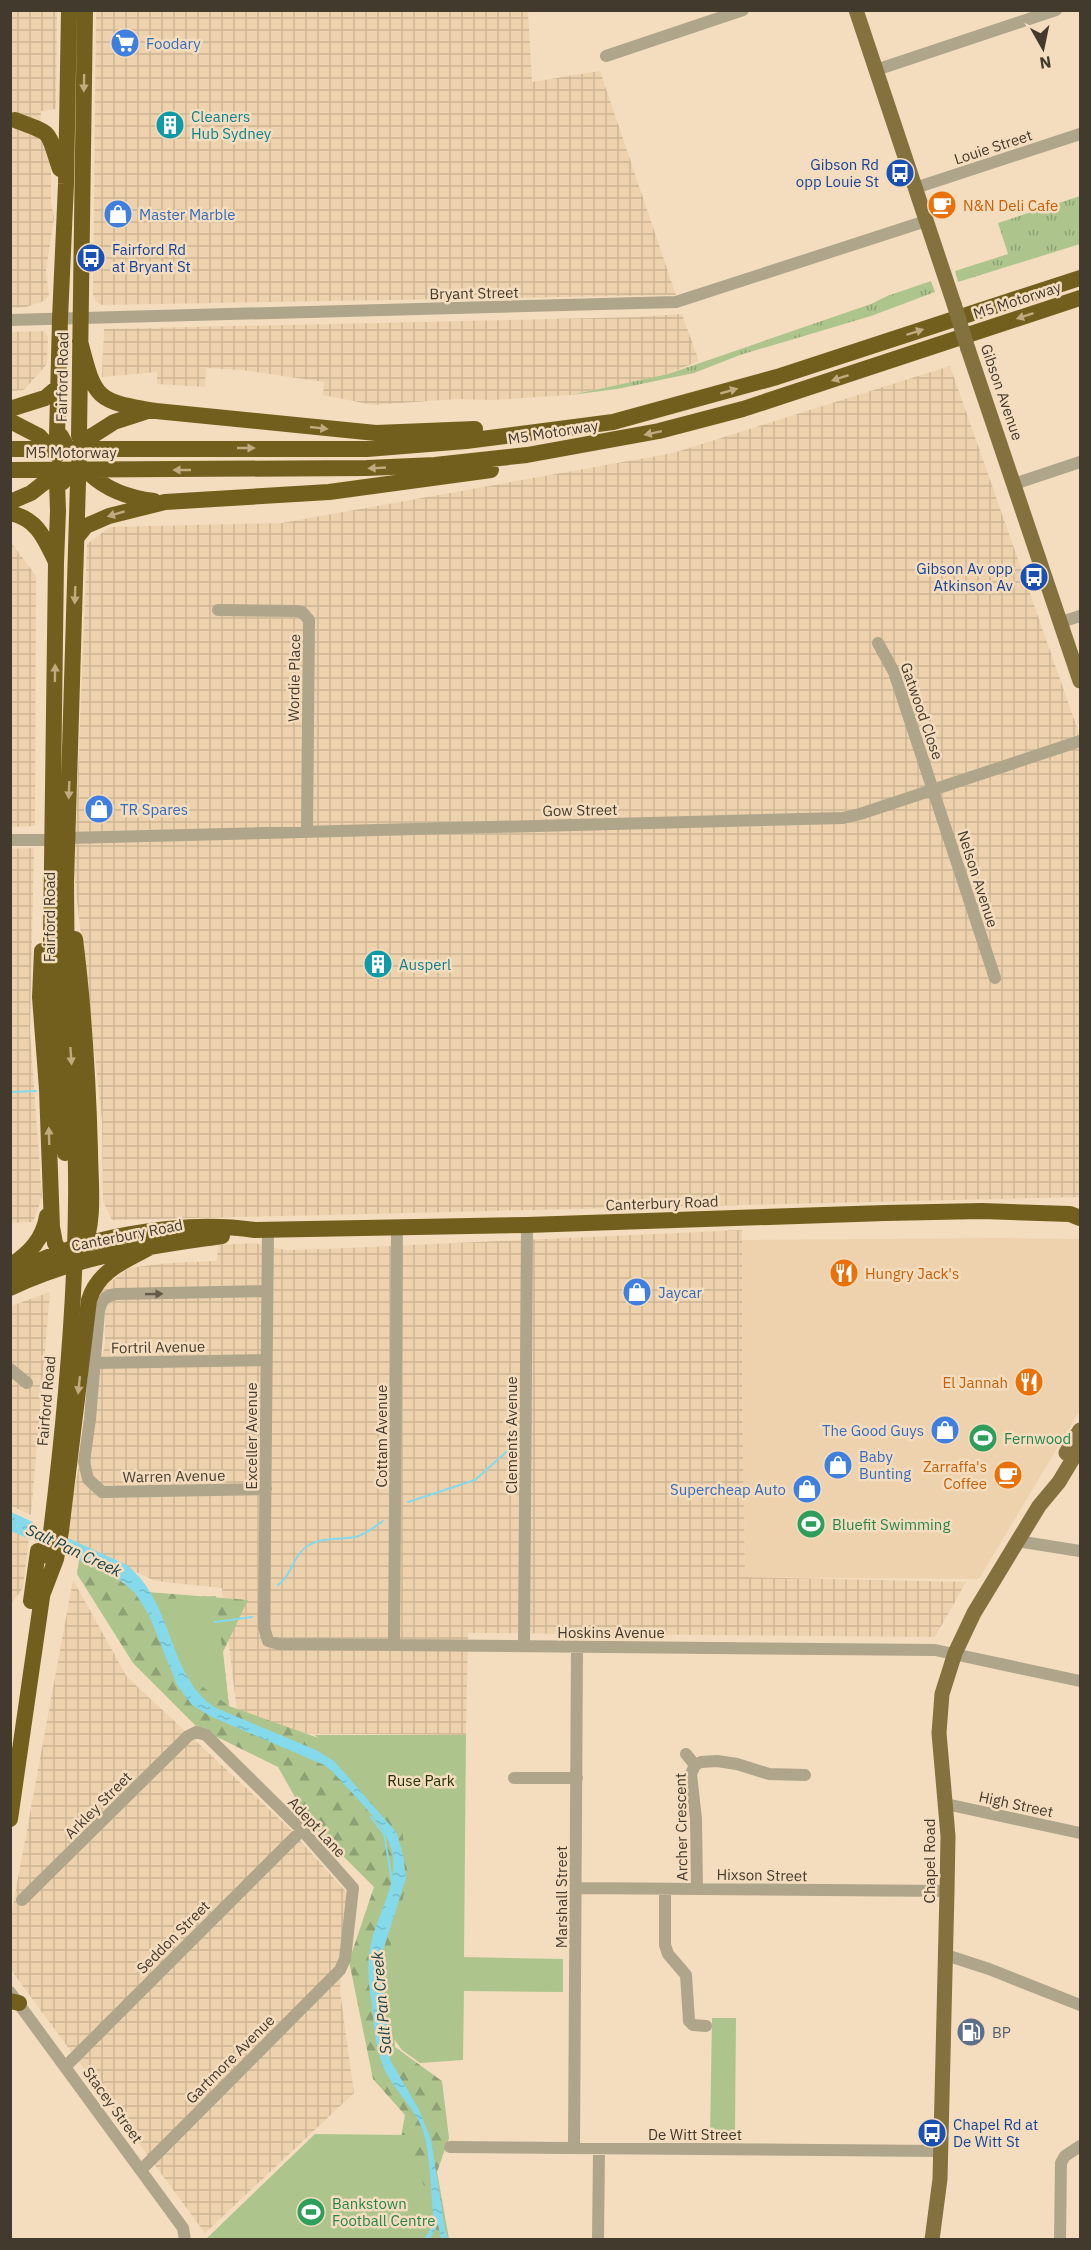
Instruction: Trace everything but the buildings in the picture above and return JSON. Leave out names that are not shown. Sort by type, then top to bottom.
[{"type":"highway","name":"Fairford Road","points":[[10,1820],[47,1556],[65,1241],[60,998],[51,913],[60,839],[77,537],[77,509],[58,414],[58,387],[70,318],[66,184],[69,10]]},
{"type":"highway","points":[[68,459],[70,318],[75,206],[82,164],[85,10]]},
{"type":"highway","points":[[15,120],[44,131],[52,139],[66,184]]},
{"type":"highway","name":"M5 Motorway","points":[[10,449],[367,449],[466,441],[613,422],[777,377],[1080,278]]},
{"type":"highway","name":"M5 Motorway","points":[[10,470],[401,466],[527,455],[629,438],[699,422],[766,402],[1080,297]]},
{"type":"highway","name":"Fairford Road","points":[[60,998],[66,882],[60,839],[56,563],[58,512],[68,459],[80,341],[70,318]]},
{"type":"highway","points":[[80,341],[91,381],[101,395],[114,403],[156,411],[376,433],[506,426],[673,406]]},
{"type":"highway","points":[[10,409],[45,398],[58,387]]},
{"type":"highway","points":[[10,502],[31,493],[68,459],[121,418],[156,411]]},
{"type":"highway","points":[[10,422],[39,436],[99,482],[116,492],[131,497],[165,502]]},
{"type":"highway","points":[[77,537],[86,526],[103,519],[165,502],[329,492],[445,477],[587,452],[629,438]]},
{"type":"highway","points":[[10,513],[35,524],[43,534],[56,563]]},
{"type":"highway","points":[[66,882],[79,971],[86,1056],[90,1180],[90,1228],[86,1244]]},
{"type":"highway","points":[[51,913],[45,922],[39,997],[48,1097],[53,1238],[68,1260]]},
{"type":"highway","points":[[90,1180],[100,1225],[105,1230],[121,1236]]},
{"type":"highway","points":[[10,1266],[27,1254],[40,1239],[46,1222],[50,1195]]},
{"type":"highway","name":"Canterbury Road","points":[[10,1276],[68,1260],[262,1230],[527,1225],[982,1211],[1077,1214]]},
{"type":"highway","name":"Canterbury Road","points":[[10,1288],[68,1260],[86,1244],[121,1236],[196,1228],[232,1226],[262,1230]]},
{"type":"highway","points":[[47,1556],[75,1427],[89,1300],[98,1281],[113,1268],[149,1248]]},
{"type":"highway","name":"Fairford Road","points":[[10,1734],[47,1556]]},
{"type":"main road","name":"Gibson Avenue","points":[[856,10],[1080,681]]},
{"type":"main road","name":"Chapel Road","points":[[1039,1506],[1051,1478],[1080,1430]]},
{"type":"main road","name":"Chapel Road","points":[[932,2240],[939,2193],[946,1955],[948,1836],[940,1756],[940,1718],[944,1685],[955,1653],[974,1613],[1017,1540],[1039,1506],[1059,1482],[1080,1447]]},
{"type":"street","points":[[606,56],[743,10]]},
{"type":"street","points":[[876,70],[1056,10]]},
{"type":"street","name":"Louie Street","points":[[915,188],[1080,134]]},
{"type":"street","name":"Bryant Street","points":[[10,320],[676,302],[926,221]]},
{"type":"street","points":[[1014,484],[1080,462]]},
{"type":"street","name":"Wordie Place","points":[[218,609],[297,610],[309,620],[307,831]]},
{"type":"street","points":[[1061,622],[1080,616]]},
{"type":"street","name":"Gatwood Close","points":[[878,643],[894,672],[933,790]]},
{"type":"street","name":"Gow Street","points":[[10,840],[843,818],[1080,741]]},
{"type":"street","name":"Nelson Avenue","points":[[933,790],[995,978]]},
{"type":"street","name":"Clements Avenue","points":[[524,1646],[527,1225]]},
{"type":"street","name":"Cottam Avenue","points":[[394,1646],[398,1227]]},
{"type":"street","name":"Exceller Avenue","points":[[262,1230],[267,1291],[264,1627],[268,1641]]},
{"type":"street","points":[[95,1363],[100,1306],[103,1300],[110,1295],[267,1291]]},
{"type":"street","name":"Fortril Avenue","points":[[88,1479],[84,1462],[95,1363],[266,1360]]},
{"type":"street","points":[[10,1369],[27,1383]]},
{"type":"street","name":"Warren Avenue","points":[[88,1479],[99,1490],[108,1493],[266,1489]]},
{"type":"street","points":[[1017,1540],[1080,1551]]},
{"type":"street","name":"Hoskins Avenue","points":[[268,1641],[279,1644],[394,1646],[919,1649],[955,1653],[1080,1681]]},
{"type":"street","name":"Marshall Street","points":[[574,2148],[577,1647]]},
{"type":"street","name":"Adept Lane","points":[[196,1732],[206,1736],[302,1830],[353,1888],[345,1959],[340,1970]]},
{"type":"street","name":"Arkley Street","points":[[22,1900],[188,1736],[196,1732]]},
{"type":"street","name":"Archer Crescent","points":[[686,1754],[695,1765]]},
{"type":"street","name":"Archer Crescent","points":[[697,1889],[696,1819],[691,1774],[695,1765],[701,1762],[717,1761],[737,1764],[770,1774],[805,1775]]},
{"type":"street","points":[[514,1778],[576,1778]]},
{"type":"street","name":"High Street","points":[[946,1804],[1080,1833]]},
{"type":"street","name":"Seddon Street","points":[[66,2066],[302,1830]]},
{"type":"street","name":"Hixson Street","points":[[576,1888],[947,1892]]},
{"type":"street","points":[[665,1889],[666,1949],[686,1975],[689,2021],[693,2025],[706,2026]]},
{"type":"street","points":[[946,1955],[989,1969],[1080,2005]]},
{"type":"street","name":"Gartmore Avenue","points":[[141,2170],[340,1970]]},
{"type":"street","name":"Stacey Street","points":[[13,1999],[66,2066],[141,2170],[183,2229],[185,2240]]},
{"type":"street","points":[[1060,2240],[1061,2163],[1065,2156],[1080,2146]]},
{"type":"street","name":"De Witt Street","points":[[450,2147],[941,2151]]},
{"type":"street","points":[[598,2240],[599,2149]]},
{"type":"shaded area","points":[[57,10],[56,109],[41,111],[40,134],[51,160],[51,202],[54,218],[46,271],[49,296],[44,301],[26,307],[11,308],[10,11]]},
{"type":"shaded area","points":[[96,11],[528,11],[532,82],[600,71],[676,295],[102,305],[96,302],[93,295]]},
{"type":"shaded area","points":[[682,314],[699,361],[668,374],[571,395],[373,405],[323,395],[324,382],[242,370],[206,368],[205,387],[157,384],[157,372],[102,377],[104,329],[638,317]]},
{"type":"shaded area","points":[[44,331],[48,337],[47,364],[24,390],[11,391],[11,332]]},
{"type":"shaded area","points":[[950,366],[1080,736],[1080,1197],[112,1220],[103,1201],[102,1120],[74,874],[87,544],[110,527],[282,523],[673,453]]},
{"type":"shaded area","points":[[10,541],[36,576],[35,826],[11,827]]},
{"type":"shaded area","points":[[34,848],[30,1031],[42,1197],[33,1222],[11,1223],[11,849]]},
{"type":"shaded area","points":[[742,1230],[745,1577],[966,1582],[935,1637],[468,1633],[466,1735],[277,1733],[237,1711],[222,1588],[155,1581],[64,1537],[105,1344],[105,1311],[100,1290],[129,1268],[167,1263],[217,1261],[218,1245],[254,1243],[285,1250],[324,1249]]},
{"type":"shaded area","points":[[1080,1239],[1080,1410],[979,1579],[745,1577],[742,1240]]},
{"type":"shaded area","points":[[50,1292],[31,1515],[11,1506],[11,1306]]},
{"type":"shaded area","points":[[11,1528],[29,1537],[23,1588],[11,1604]]},
{"type":"shaded area","points":[[73,1580],[127,1677],[287,1826],[347,1893],[340,1991],[354,2093],[205,2233],[11,1970],[11,1916]]},
{"type":"green space","points":[[1080,196],[1080,244],[958,282],[955,271],[1008,254],[998,223]]},
{"type":"green space","points":[[931,281],[935,292],[871,316],[740,355],[694,373],[617,389],[571,395],[668,374]]},
{"type":"green space","points":[[80,1553],[135,1591],[248,1600],[223,1652],[229,1706],[380,1760],[420,1863],[393,2013],[395,2047],[442,2081],[449,2138],[437,2172],[449,2239],[382,2239],[405,2115],[373,2079],[349,1961],[374,1887],[309,1822],[278,1767],[197,1727],[133,1663],[77,1574]]},
{"type":"green space","points":[[216,1596],[229,1706],[182,1672],[151,1600]]},
{"type":"green space","name":"Ruse Park","points":[[315,1735],[466,1735],[464,1957],[563,1959],[563,1992],[464,1991],[463,2060],[420,2063],[402,2050],[389,2032],[382,1979],[408,1878],[402,1828],[376,1795]]},
{"type":"green space","points":[[712,2018],[736,2018],[735,2137],[710,2137]]},
{"type":"green space","points":[[315,2134],[409,2135],[439,2239],[205,2240]]},
{"type":"water","points":[[11,1512],[127,1565],[143,1581],[154,1599],[188,1678],[200,1695],[216,1708],[316,1750],[334,1761],[396,1832],[403,1855],[406,1878],[380,1960],[390,2060],[418,2108],[431,2139],[448,2239],[441,2239],[438,2224],[430,2239],[424,2239],[433,2225],[430,2170],[425,2137],[415,2114],[383,2066],[376,2037],[369,1985],[369,1957],[374,1932],[393,1875],[392,1851],[383,1830],[358,1799],[324,1765],[212,1717],[192,1705],[177,1685],[149,1615],[135,1593],[113,1575],[11,1531]]},
{"type":"pier","points":[[33,1519],[63,1533],[60,1555],[30,1542]]},
{"type":"waterway","points":[[10,1092],[36,1091]]},
{"type":"waterway","points":[[408,1502],[475,1480],[513,1446]]},
{"type":"waterway","points":[[278,1585],[283,1581],[299,1554],[309,1545],[325,1540],[359,1536],[383,1521]]},
{"type":"waterway","points":[[215,1622],[252,1617]]},
{"type":"waterway","name":"Salt Pan Creek","points":[[371,1817],[384,1834],[392,1881]]},
{"type":"place","name":"Foodary","points":[[125,43]]},
{"type":"place","name":"Cleaners Hub Sydney","points":[[170,125]]},
{"type":"place","name":"Gibson Rd opp Louie St","points":[[900,173]]},
{"type":"place","name":"N&N Deli Cafe","points":[[942,205]]},
{"type":"place","name":"Master Marble","points":[[118,214]]},
{"type":"place","name":"Fairford Rd at Bryant St","points":[[91,258]]},
{"type":"place","name":"Gibson Av opp Atkinson Av","points":[[1034,577]]},
{"type":"place","name":"TR Spares","points":[[99,809]]},
{"type":"place","name":"Ausperl","points":[[378,964]]},
{"type":"place","name":"Hungry Jack's","points":[[844,1273]]},
{"type":"place","name":"Jaycar","points":[[637,1292]]},
{"type":"place","name":"El Jannah","points":[[1029,1382]]},
{"type":"place","name":"The Good Guys","points":[[945,1430]]},
{"type":"place","name":"Fernwood","points":[[983,1438]]},
{"type":"place","name":"Baby Bunting","points":[[838,1465]]},
{"type":"place","name":"Zarraffa's Coffee","points":[[1008,1475]]},
{"type":"place","name":"Supercheap Auto","points":[[807,1489]]},
{"type":"place","name":"Bluefit Swimming","points":[[811,1524]]},
{"type":"place","name":"BP","points":[[971,2032]]},
{"type":"place","name":"Chapel Rd at De Witt St","points":[[932,2133]]},
{"type":"place","name":"Bankstown Football Centre","points":[[311,2212]]}]
